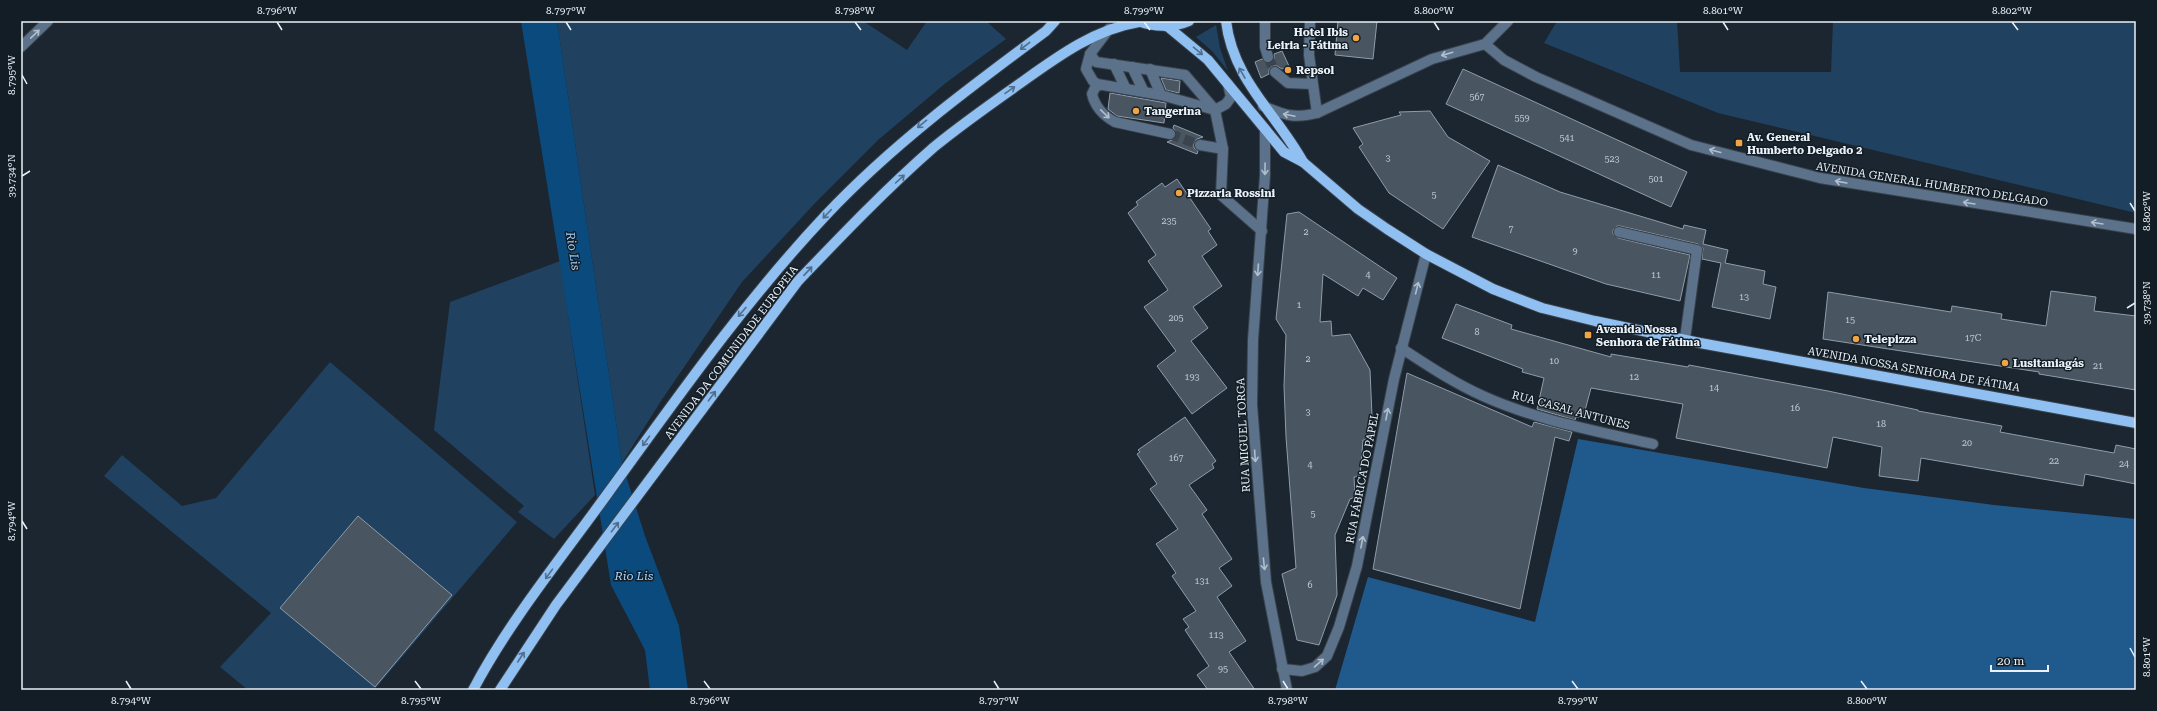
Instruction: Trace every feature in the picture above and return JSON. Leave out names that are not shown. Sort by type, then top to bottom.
[{"type":"main road","name":"AVENIDA DA COMUNIDADE EUROPEIA","points":[[473,690],[503,639],[724,333],[826,214],[919,127],[1046,31],[1055,21]]},
{"type":"main road","name":"AVENIDA DA COMUNIDADE EUROPEIA","points":[[500,690],[556,605],[798,281],[886,191],[935,147],[978,113],[1054,59],[1109,29],[1138,21]]},
{"type":"main road","points":[[1138,21],[1167,26],[1180,25],[1190,21]]},
{"type":"main road","name":"AVENIDA NOSSA SENHORA DE FÁTIMA","points":[[1226,21],[1236,63],[1263,106],[1291,140],[1303,162]]},
{"type":"main road","name":"AVENIDA NOSSA SENHORA DE FÁTIMA","points":[[1167,26],[1200,52],[1284,152],[1303,162],[1358,209],[1426,254],[1493,289],[1542,308],[1685,339],[2136,423]]},
{"type":"street","points":[[21,47],[48,21]]},
{"type":"street","points":[[1265,21],[1265,47],[1268,56]]},
{"type":"street","points":[[1310,21],[1309,55],[1317,113]]},
{"type":"street","points":[[1263,106],[1288,117],[1300,117],[1317,113],[1432,59],[1485,44],[1508,21]]},
{"type":"street","points":[[1109,29],[1090,54],[1086,69],[1092,81],[1101,85],[1161,95],[1215,110],[1226,104],[1231,97],[1228,84]]},
{"type":"street","name":"AVENIDA GENERAL HUMBERTO DELGADO","points":[[1485,44],[1504,60],[1536,77],[1691,145],[1820,178],[2136,229]]},
{"type":"street","points":[[1090,54],[1096,62],[1185,75],[1215,110],[1223,149],[1221,195],[1262,231]]},
{"type":"street","points":[[1114,64],[1126,89]]},
{"type":"street","points":[[1132,67],[1144,92]]},
{"type":"street","points":[[1150,69],[1161,95]]},
{"type":"street","points":[[1275,72],[1288,83],[1312,84]]},
{"type":"street","points":[[1101,85],[1096,86],[1092,94],[1097,106],[1108,118],[1115,122],[1170,134]]},
{"type":"street","name":"RUA MIGUEL TORGA","points":[[1265,130],[1262,231],[1253,340],[1252,405],[1266,582],[1287,690]]},
{"type":"street","points":[[1200,145],[1223,149]]},
{"type":"street","points":[[1619,232],[1696,250],[1685,339]]},
{"type":"street","name":"RUA FÁBRICA DO PAPEL","points":[[1282,669],[1302,671],[1315,667],[1327,656],[1339,627],[1357,566],[1401,348],[1426,254]]},
{"type":"street","name":"RUA CASAL ANTUNES","points":[[1401,348],[1438,372],[1482,396],[1517,409],[1583,428],[1653,444]]},
{"type":"shaded area","points":[[557,21],[863,21],[907,50],[927,21],[986,21],[1006,39],[947,82],[878,140],[816,202],[742,282],[661,401],[622,463]]},
{"type":"shaded area","points":[[1557,21],[1677,21],[1680,72],[1831,72],[1833,21],[2136,21],[2136,213],[1718,113],[1544,43]]},
{"type":"shaded area","points":[[1216,25],[1220,48],[1228,71],[1212,51],[1196,37]]},
{"type":"shaded area","points":[[560,261],[595,495],[554,539],[518,512],[524,506],[434,430],[450,302]]},
{"type":"shaded area","points":[[330,362],[517,522],[374,690],[248,690],[220,667],[271,613],[104,476],[122,455],[182,506],[216,498]]},
{"type":"shaded area","points":[[1578,439],[1864,488],[1994,505],[2136,519],[2136,690],[1335,690],[1368,577],[1535,622]]},
{"type":"water","name":"Rio Lis","points":[[521,21],[557,21],[622,463],[645,536],[679,626],[688,690],[650,690],[645,650],[611,585]]},
{"type":"building","name":"Hotel Ibis Leiria - Fátima","points":[[1338,21],[1377,21],[1373,59],[1335,55]]},
{"type":"building","points":[[1282,51],[1289,66],[1282,69],[1277,66],[1272,66],[1269,70],[1269,74],[1261,78],[1255,62],[1262,59],[1266,63],[1270,63],[1274,59],[1274,54]]},
{"type":"building","points":[[1463,69],[1687,172],[1671,207],[1446,104]]},
{"type":"building","points":[[1161,78],[1180,81],[1179,93],[1166,90]]},
{"type":"building","name":"Tangerina","points":[[1110,93],[1166,103],[1164,123],[1117,116],[1108,109]]},
{"type":"building","points":[[1430,111],[1448,137],[1490,161],[1443,229],[1389,193],[1359,147],[1363,144],[1353,128],[1401,115],[1399,112]]},
{"type":"building","points":[[1174,125],[1203,137],[1197,139],[1194,144],[1194,148],[1198,151],[1197,154],[1167,142],[1176,136],[1176,132],[1173,128]]},
{"type":"building","points":[[1498,165],[1560,192],[1683,229],[1684,225],[1706,230],[1703,244],[1728,250],[1725,263],[1765,271],[1763,284],[1776,287],[1770,319],[1712,307],[1721,263],[1702,259],[1703,248],[1698,244],[1620,226],[1617,226],[1613,230],[1613,234],[1618,238],[1690,255],[1680,301],[1606,284],[1472,237]]},
{"type":"building","points":[[1177,179],[1211,229],[1208,231],[1217,245],[1202,256],[1222,286],[1193,307],[1208,328],[1191,341],[1227,388],[1192,414],[1157,366],[1176,351],[1144,307],[1168,290],[1148,261],[1156,255],[1128,213],[1138,205],[1136,202],[1162,183],[1165,187]]},
{"type":"building","points":[[1299,212],[1397,278],[1383,300],[1363,288],[1358,296],[1323,274],[1320,322],[1331,321],[1332,336],[1350,334],[1370,370],[1373,439],[1363,440],[1360,476],[1354,477],[1355,497],[1350,499],[1335,535],[1337,595],[1319,645],[1297,640],[1282,574],[1296,568],[1286,437],[1284,386],[1286,335],[1276,319],[1287,214]]},
{"type":"building","points":[[2051,291],[2096,297],[2094,311],[2136,316],[2136,390],[2039,374],[2039,372],[1823,339],[1828,292],[1951,312],[1952,306],[2002,314],[2001,319],[2046,326]]},
{"type":"building","points":[[1456,304],[1512,325],[1511,329],[1611,357],[1611,354],[1688,367],[1689,365],[1828,391],[1918,411],[2002,426],[2000,432],[2114,453],[2116,445],[2136,449],[2136,484],[2085,474],[2083,486],[1921,458],[1918,481],[1879,476],[1882,447],[1833,437],[1827,468],[1676,438],[1683,404],[1591,388],[1583,418],[1576,417],[1575,420],[1537,409],[1544,378],[1522,372],[1523,369],[1442,338]]},
{"type":"building","points":[[1407,373],[1532,427],[1534,422],[1572,432],[1569,441],[1555,437],[1520,609],[1373,569]]},
{"type":"building","points":[[1185,417],[1216,461],[1212,464],[1214,468],[1189,485],[1207,510],[1202,514],[1232,559],[1219,568],[1232,586],[1217,597],[1246,641],[1229,652],[1255,690],[1208,690],[1197,675],[1209,666],[1185,630],[1189,627],[1183,619],[1196,611],[1172,576],[1176,573],[1156,544],[1178,529],[1150,489],[1157,484],[1137,454],[1140,452],[1138,450]]},
{"type":"building","points":[[358,516],[452,595],[375,687],[280,608]]},
{"type":"tunnel","points":[[1268,57],[1275,72]]},
{"type":"tunnel","points":[[1170,134],[1200,145]]},
{"type":"place","name":"Hotel Ibis Leiria - Fátima","points":[[1356,38]]},
{"type":"place","name":"Repsol","points":[[1288,70]]},
{"type":"place","name":"Tangerina","points":[[1136,111]]},
{"type":"place","name":"Av. General Humberto Delgado 2","points":[[1739,143]]},
{"type":"place","name":"Pizzaria Rossini","points":[[1179,193]]},
{"type":"place","name":"Avenida Nossa Senhora de Fátima","points":[[1588,335]]},
{"type":"place","name":"Telepizza","points":[[1856,339]]},
{"type":"place","name":"Lusitaniagás","points":[[2005,363]]}]
